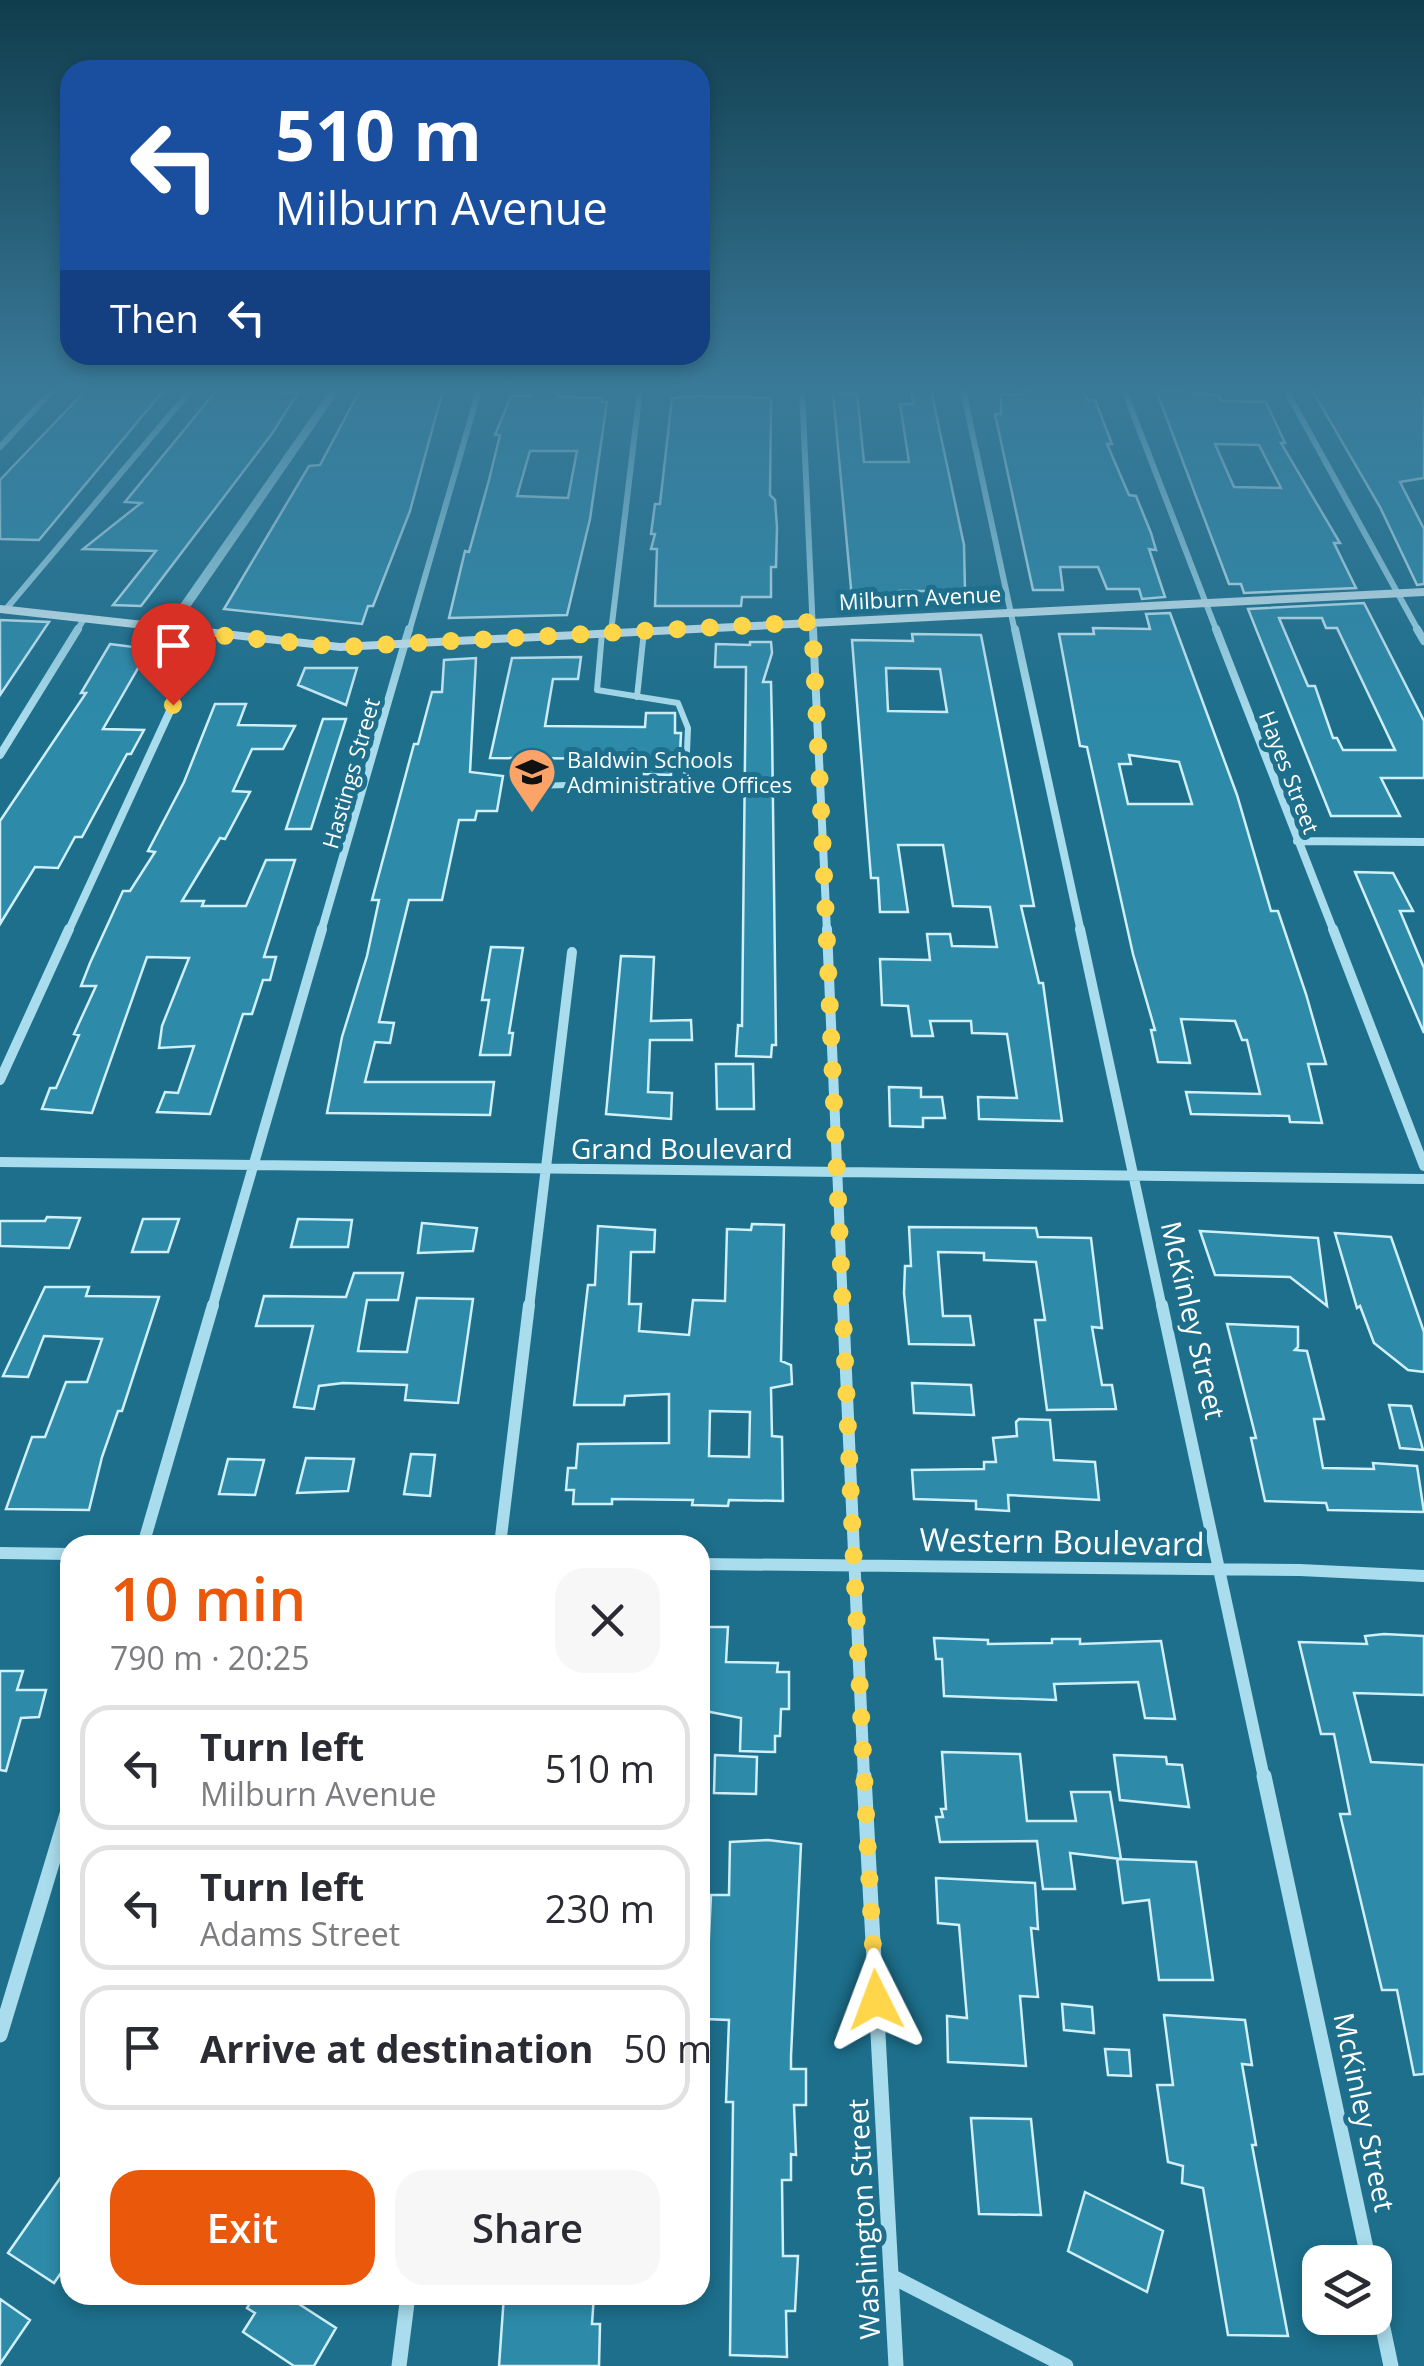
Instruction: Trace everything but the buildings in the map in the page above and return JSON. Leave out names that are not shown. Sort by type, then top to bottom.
[{"type":"main road","name":"Milburn Avenue","points":[[3,609],[340,647],[1424,592]]},
{"type":"street","points":[[3,609],[96,500]]},
{"type":"street","points":[[168,629],[257,500]]},
{"type":"street","name":"Hastings Street","points":[[147,1535],[447,500]]},
{"type":"street","points":[[606,633],[625,500]]},
{"type":"street","name":"Washington Street","points":[[807,500],[852,1566],[896,2366]]},
{"type":"street","name":"McKinley Street","points":[[987,500],[1365,2245]]},
{"type":"street","name":"Hayes Street","points":[[1167,500],[1424,1166]]},
{"type":"street","points":[[1346,500],[1424,641]]},
{"type":"street","points":[[0,755],[84,618]]},
{"type":"street","points":[[0,1080],[206,634]]},
{"type":"street","points":[[1298,841],[1424,842]]},
{"type":"street","points":[[501,1535],[572,952]]},
{"type":"street","name":"Grand Boulevard","points":[[0,1162],[1424,1179]]},
{"type":"street","points":[[0,1553],[60,1554]]},
{"type":"street","name":"Western Boulevard","points":[[710,1564],[1424,1576]]},
{"type":"street","points":[[0,2035],[60,1837]]},
{"type":"street","points":[[891,2276],[1066,2366]]},
{"type":"street","points":[[399,2366],[407,2305]]},
{"type":"street","points":[[1384,2335],[1391,2366]]},
{"type":"lane","points":[[637,697],[644,631]]},
{"type":"lane","points":[[530,786],[682,780],[689,757],[684,709],[678,703],[597,690],[606,633]]},
{"type":"place","name":"Baldwin Schools Administrative Offices","points":[[532,814]]},
{"type":"route","points":[[173,705],[206,634],[340,647],[812,622],[852,1566],[876,2000]]}]
